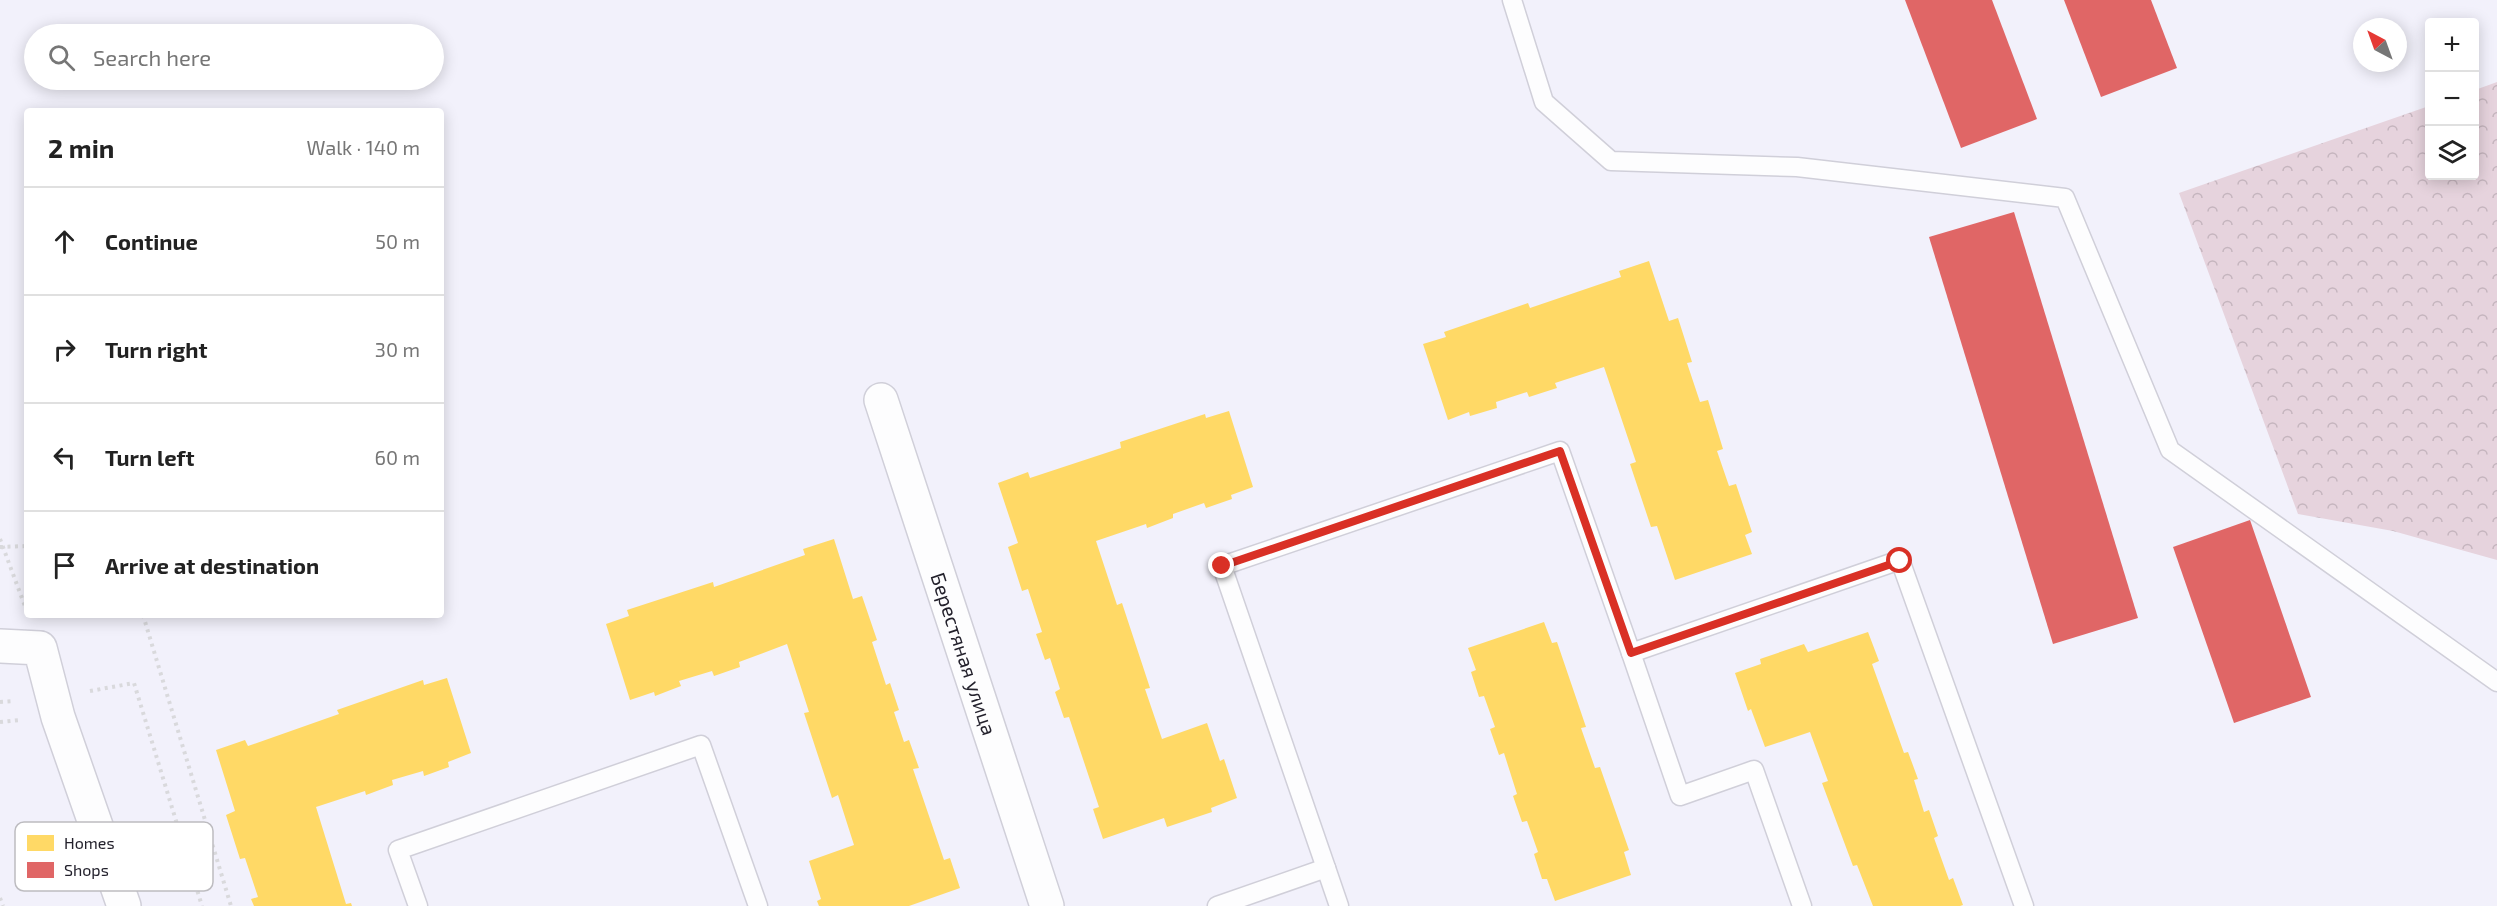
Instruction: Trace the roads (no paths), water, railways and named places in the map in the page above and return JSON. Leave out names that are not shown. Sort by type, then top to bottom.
[{"type":"street","name":"Берестяная улица","points":[[881,400],[1047,906]]},
{"type":"street","points":[[0,646],[40,648],[58,717],[95,822]]},
{"type":"street","points":[[119,891],[124,906]]},
{"type":"lane","points":[[1512,0],[1544,102],[1611,161],[1797,167],[2065,198],[2169,450],[2497,682]]},
{"type":"lane","points":[[1339,906],[1222,566],[1560,451],[1680,796],[1754,770],[1802,906]]},
{"type":"lane","points":[[1631,653],[1900,561],[2024,906]]},
{"type":"lane","points":[[418,906],[398,850],[701,745],[758,906]]},
{"type":"lane","points":[[1217,906],[1326,868]]}]
